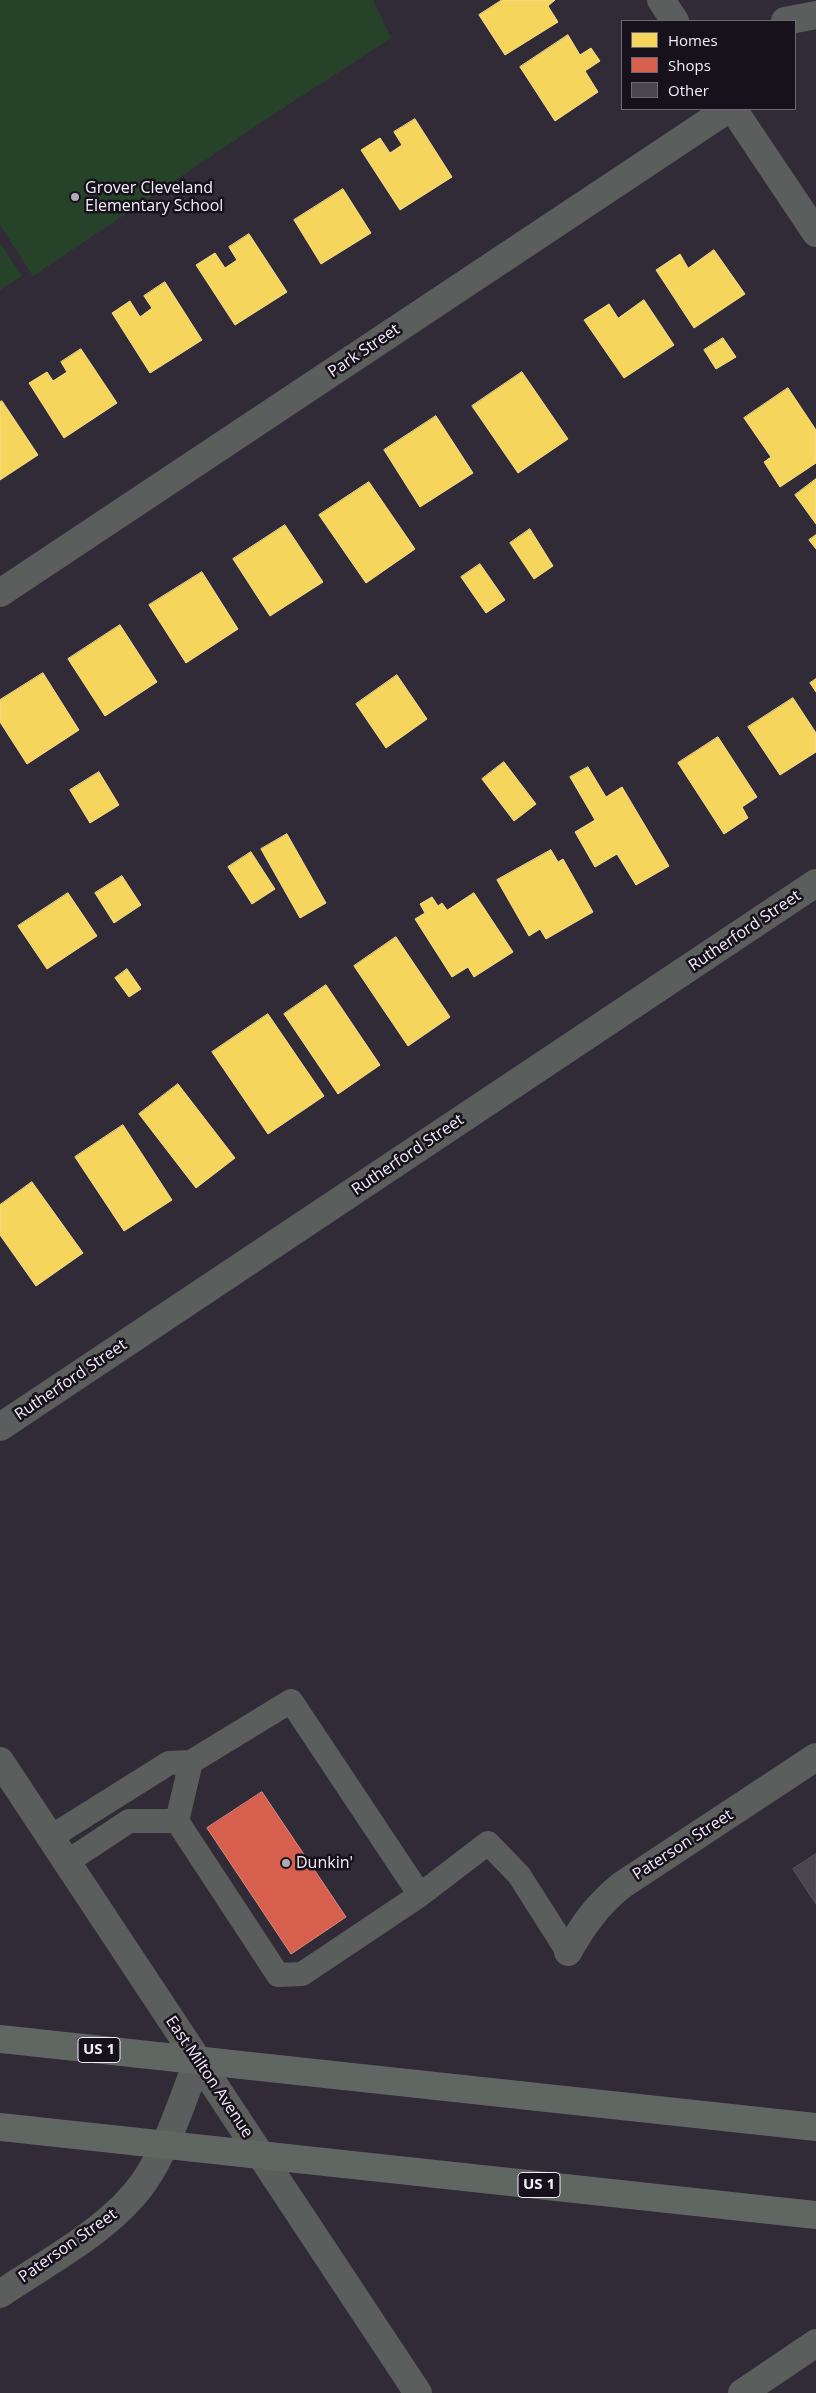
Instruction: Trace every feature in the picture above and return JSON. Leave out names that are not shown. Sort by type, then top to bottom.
[{"type":"highway","name":"US 1","points":[[0,2039],[816,2127]]},
{"type":"highway","name":"US 1","points":[[0,2127],[816,2215]]},
{"type":"street","points":[[661,0],[674,20]]},
{"type":"street","points":[[791,20],[816,16]]},
{"type":"street","name":"Park Street","points":[[0,593],[726,110]]},
{"type":"street","points":[[734,110],[816,233]]},
{"type":"street","name":"Rutherford Street","points":[[0,1427],[816,884]]},
{"type":"street","name":"Paterson Street","points":[[568,1952],[594,1910],[615,1890],[816,1757]]},
{"type":"street","name":"East Milton Avenue","points":[[0,1761],[418,2393]]},
{"type":"street","name":"Paterson Street","points":[[0,2294],[82,2239],[125,2205],[144,2182],[165,2145],[198,2060]]},
{"type":"street","points":[[742,2393],[816,2343]]},
{"type":"lane","points":[[51,1837],[169,1764],[191,1762],[290,1701],[420,1895]]},
{"type":"lane","points":[[191,1762],[177,1821],[278,1975],[302,1974],[420,1895],[488,1843],[519,1875],[568,1952]]},
{"type":"lane","points":[[67,1862],[129,1821],[177,1821]]},
{"type":"green space","name":"Grover Cleveland Elementary School","points":[[0,0],[373,0],[391,38],[33,276],[0,225]]},
{"type":"green space","points":[[0,243],[22,276],[0,290]]},
{"type":"building: Homes","points":[[502,0],[555,0],[548,6],[558,22],[505,55],[479,15]]},
{"type":"building: Homes","points":[[568,35],[580,55],[591,48],[600,61],[585,71],[598,92],[555,121],[520,67]]},
{"type":"building: Homes","points":[[415,119],[452,177],[400,210],[361,150],[380,138],[390,153],[402,145],[394,132]]},
{"type":"building: Homes","points":[[343,189],[371,233],[321,264],[294,220]]},
{"type":"building: Homes","points":[[249,234],[287,292],[235,325],[196,265],[215,253],[225,268],[237,260],[229,247]]},
{"type":"building: Homes","points":[[714,250],[745,294],[694,328],[656,270],[680,254],[688,268]]},
{"type":"building: Homes","points":[[165,282],[202,340],[150,373],[112,313],[130,301],[140,317],[152,308],[144,296]]},
{"type":"building: Homes","points":[[644,300],[674,345],[624,378],[584,320],[609,304],[618,318]]},
{"type":"building: Homes","points":[[723,338],[736,357],[716,369],[704,350]]},
{"type":"building: Homes","points":[[81,349],[117,403],[64,438],[29,383],[47,372],[53,381],[67,372],[61,362]]},
{"type":"building: Homes","points":[[522,372],[568,439],[518,473],[472,406]]},
{"type":"building: Homes","points":[[788,388],[816,430],[816,463],[780,487],[764,462],[771,457],[744,418]]},
{"type":"building: Homes","points":[[2,401],[38,455],[0,480],[0,402]]},
{"type":"building: Homes","points":[[436,416],[473,473],[420,507],[384,450]]},
{"type":"building: Homes","points":[[816,479],[816,524],[795,495]]},
{"type":"building: Homes","points":[[369,482],[415,549],[366,583],[319,515]]},
{"type":"building: Homes","points":[[285,525],[323,582],[270,616],[233,559]]},
{"type":"building: Homes","points":[[530,529],[553,566],[534,579],[510,543]]},
{"type":"building: Homes","points":[[816,535],[816,549],[809,540]]},
{"type":"building: Homes","points":[[480,564],[505,600],[486,613],[461,577]]},
{"type":"building: Homes","points":[[202,572],[238,629],[186,663],[149,605]]},
{"type":"building: Homes","points":[[120,625],[157,682],[105,716],[68,659]]},
{"type":"building: Homes","points":[[43,673],[79,730],[27,764],[0,722],[0,700]]},
{"type":"building: Homes","points":[[397,675],[427,719],[386,748],[356,704]]},
{"type":"building: Homes","points":[[816,679],[816,692],[810,683]]},
{"type":"building: Homes","points":[[793,698],[816,733],[816,752],[780,775],[748,727]]},
{"type":"building: Homes","points":[[718,737],[757,797],[742,807],[748,818],[724,834],[678,763]]},
{"type":"building: Homes","points":[[504,762],[536,804],[514,821],[482,779]]},
{"type":"building: Homes","points":[[588,767],[606,797],[622,787],[669,866],[636,885],[617,854],[595,867],[575,832],[595,820],[570,777]]},
{"type":"building: Homes","points":[[99,772],[119,805],[90,823],[70,790]]},
{"type":"building: Homes","points":[[287,834],[326,903],[300,918],[261,849]]},
{"type":"building: Homes","points":[[551,850],[558,862],[563,859],[593,912],[546,939],[540,929],[529,936],[497,880]]},
{"type":"building: Homes","points":[[251,852],[275,889],[252,904],[228,867]]},
{"type":"building: Homes","points":[[122,876],[141,905],[114,923],[95,893]]},
{"type":"building: Homes","points":[[68,893],[97,936],[47,969],[18,926]]},
{"type":"building: Homes","points":[[474,893],[513,952],[474,977],[468,967],[452,977],[415,919],[425,913],[420,904],[432,897],[438,906],[442,903],[447,910]]},
{"type":"building: Homes","points":[[396,937],[450,1017],[408,1046],[354,966]]},
{"type":"building: Homes","points":[[127,969],[141,989],[129,997],[115,978]]},
{"type":"building: Homes","points":[[326,985],[380,1065],[338,1094],[284,1014]]},
{"type":"building: Homes","points":[[268,1014],[324,1096],[268,1134],[212,1052]]},
{"type":"building: Homes","points":[[178,1084],[235,1158],[196,1188],[139,1114]]},
{"type":"building: Homes","points":[[123,1125],[172,1200],[124,1231],[75,1157]]},
{"type":"building: Homes","points":[[32,1182],[83,1253],[36,1286],[0,1235],[0,1205]]},
{"type":"building: Shops","points":[[262,1792],[346,1917],[291,1954],[207,1828]]},
{"type":"building: Other","points":[[816,1854],[816,1904],[793,1869]]},
{"type":"place","name":"Grover Cleveland Elementary School","points":[[75,197]]},
{"type":"place","name":"Dunkin'","points":[[286,1863]]}]
